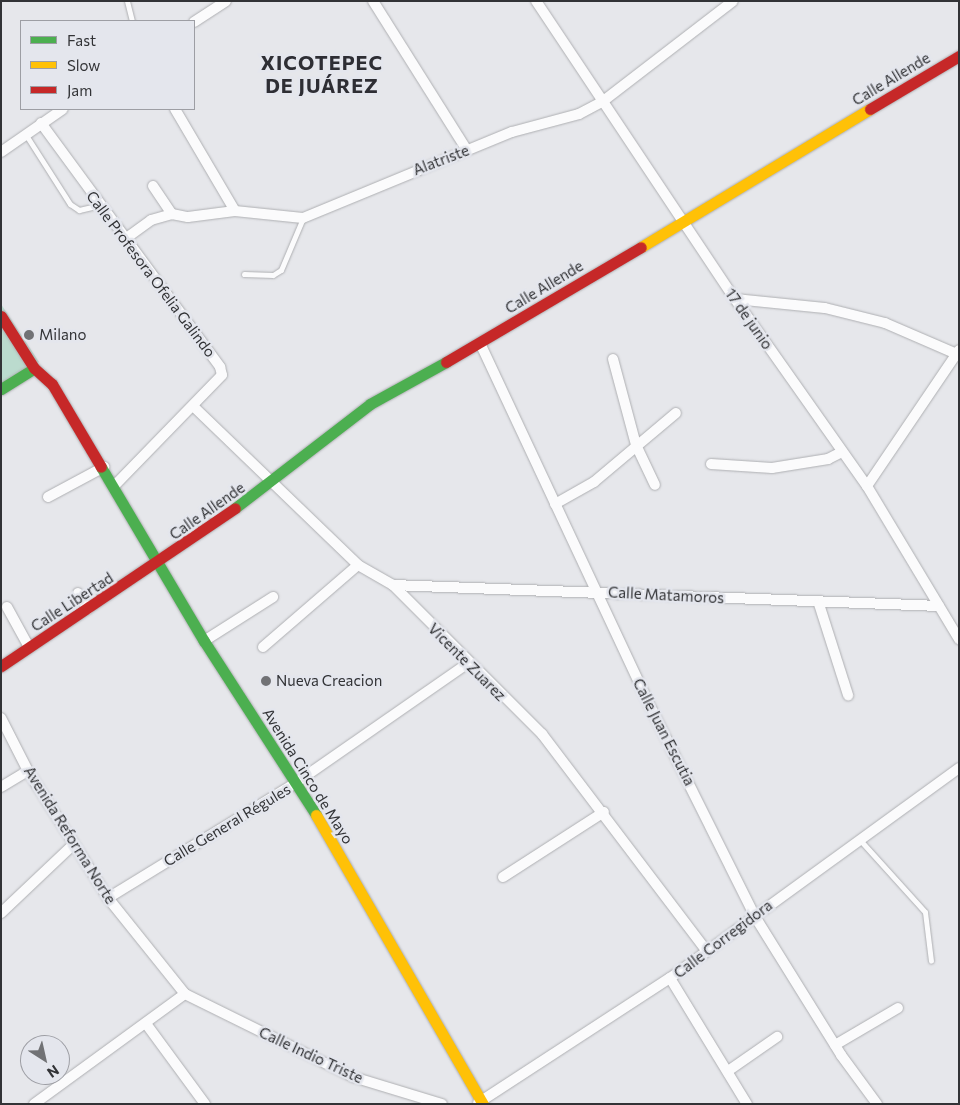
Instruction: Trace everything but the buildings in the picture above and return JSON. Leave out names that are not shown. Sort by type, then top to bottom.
[{"type":"street","points":[[195,21],[226,1]]},
{"type":"street","points":[[373,1],[467,150]]},
{"type":"street","name":"17 de junio","points":[[536,1],[734,299],[867,486],[959,639]]},
{"type":"street","name":"Alatriste","points":[[125,239],[151,220],[172,214],[188,217],[235,211],[303,218],[467,150],[602,102],[733,1]]},
{"type":"street","name":"Calle Allende","points":[[158,563],[272,483],[370,404],[480,343],[959,56]]},
{"type":"street","points":[[1,152],[62,110]]},
{"type":"street","points":[[176,110],[235,211]]},
{"type":"street","name":"Calle Profesora Ofelia Galindo","points":[[42,123],[100,206],[220,367],[222,375],[115,485]]},
{"type":"street","points":[[153,186],[172,214]]},
{"type":"street","points":[[734,299],[834,310],[885,323],[958,353],[867,486]]},
{"type":"street","name":"Avenida Cinco de Mayo","points":[[1,316],[34,368],[52,384],[115,485],[204,641],[297,782],[480,1103]]},
{"type":"street","name":"Calle Juan Escutia","points":[[480,343],[555,504],[754,915],[835,1045],[877,1104]]},
{"type":"street","points":[[613,359],[636,445],[655,485]]},
{"type":"street","points":[[1,389],[34,368]]},
{"type":"street","name":"Vicente Zuarez","points":[[193,406],[358,565],[393,585],[467,664],[542,734],[604,812],[707,951]]},
{"type":"street","points":[[555,504],[594,482],[676,413]]},
{"type":"street","points":[[711,464],[772,468],[828,459],[842,452]]},
{"type":"street","points":[[48,497],[104,467]]},
{"type":"street","name":"Calle Libertad","points":[[1,666],[158,563]]},
{"type":"street","points":[[263,647],[358,565]]},
{"type":"street","name":"Calle Matamoros","points":[[393,585],[598,591],[819,604],[939,606]]},
{"type":"street","points":[[78,594],[88,609]]},
{"type":"street","points":[[204,641],[273,598]]},
{"type":"street","points":[[819,604],[848,696]]},
{"type":"street","points":[[7,606],[30,647]]},
{"type":"street","name":"Calle General Régules","points":[[108,898],[297,782],[467,664]]},
{"type":"street","name":"Avenida Reforma Norte","points":[[2,721],[28,771],[108,898],[185,994]]},
{"type":"street","name":"Calle Corregidora","points":[[480,1103],[670,978],[754,915],[959,768]]},
{"type":"street","points":[[1,787],[28,771]]},
{"type":"street","points":[[503,876],[604,812]]},
{"type":"street","points":[[1,913],[73,845]]},
{"type":"street","points":[[670,978],[747,1104]]},
{"type":"street","points":[[34,1104],[147,1025],[185,994]]},
{"type":"street","name":"Calle Indio Triste","points":[[185,994],[353,1077],[442,1104]]},
{"type":"street","points":[[835,1045],[898,1008]]},
{"type":"street","points":[[147,1025],[205,1104]]},
{"type":"street","points":[[728,1071],[777,1037]]},
{"type":"lane","points":[[128,1],[132,20]]},
{"type":"lane","points":[[26,134],[70,204],[79,210],[100,206]]},
{"type":"lane","points":[[244,274],[273,275],[281,270],[303,218]]},
{"type":"lane","points":[[859,839],[925,912],[931,961]]},
{"type":"green space","points":[[1,304],[39,362],[1,386]]},
{"type":"traffic: fast","points":[[235,508],[370,404],[446,362]]},
{"type":"traffic: fast","points":[[1,389],[34,368]]},
{"type":"traffic: fast","points":[[101,467],[204,641],[316,815]]},
{"type":"traffic: slow","points":[[641,247],[870,109]]},
{"type":"traffic: slow","points":[[316,815],[483,1104]]},
{"type":"traffic: jam","points":[[870,109],[959,56]]},
{"type":"traffic: jam","points":[[446,362],[641,247]]},
{"type":"traffic: jam","points":[[1,316],[34,368],[52,384],[101,467]]},
{"type":"traffic: jam","points":[[1,666],[235,508]]},
{"type":"place","name":"Milano","points":[[29,335]]},
{"type":"place","name":"Nueva Creacion","points":[[266,681]]},
{"type":"district","name":"XICOTEPEC DE JUÁREZ","points":[[322,74]]}]
